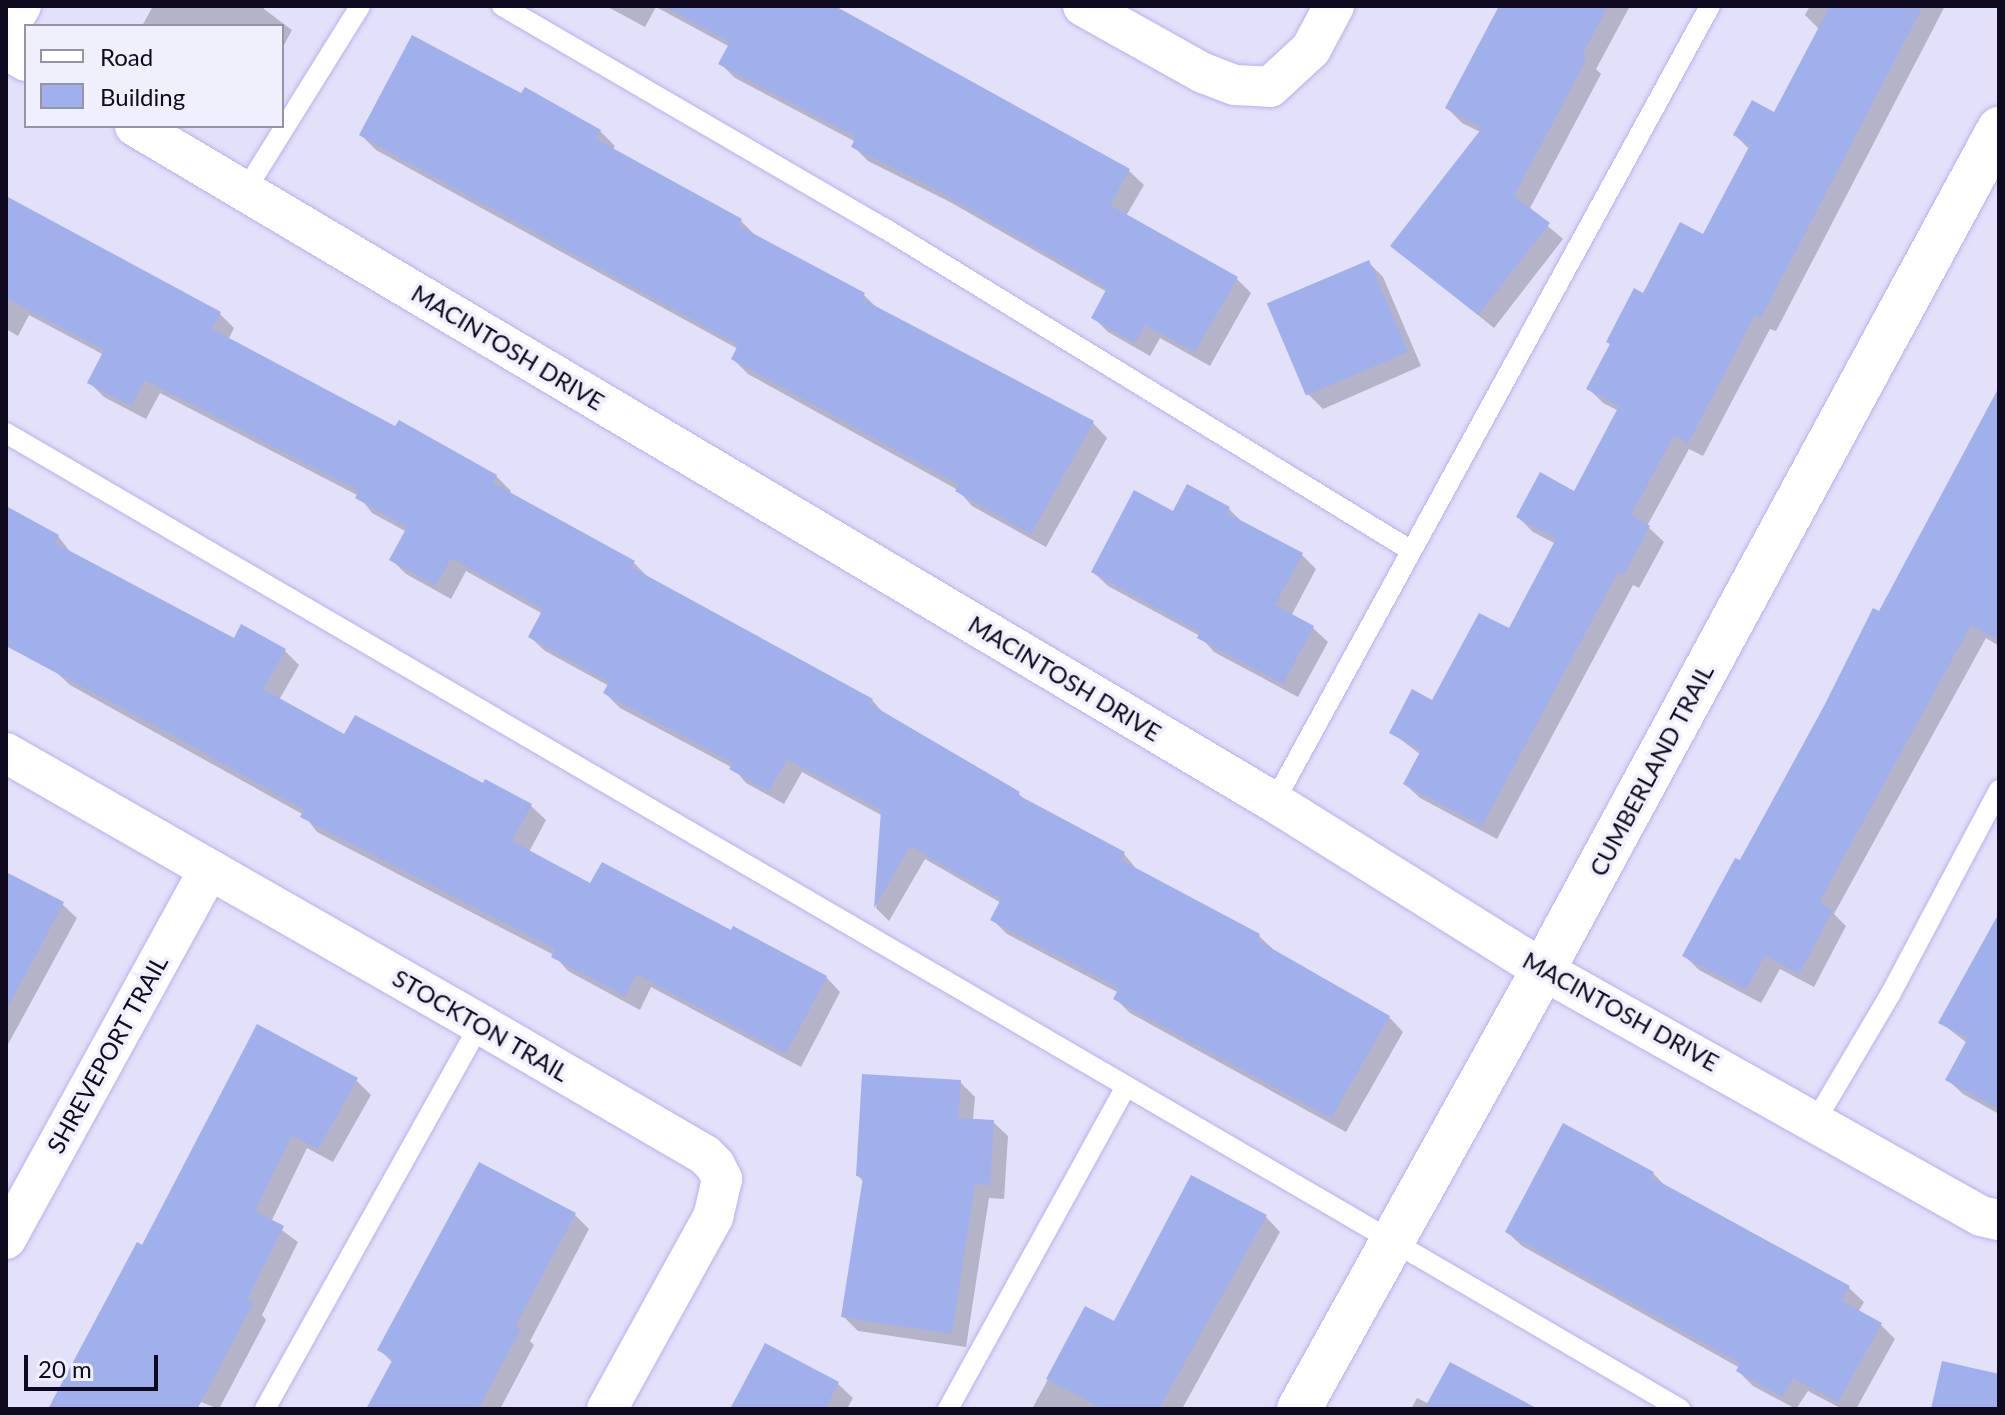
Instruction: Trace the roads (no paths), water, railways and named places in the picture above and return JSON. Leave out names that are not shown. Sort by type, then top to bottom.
[{"type":"street","points":[[6,30],[21,6]]},
{"type":"street","points":[[1083,6],[1203,73],[1235,85],[1270,87],[1311,49],[1334,6]]},
{"type":"street","points":[[6,49],[24,60]]},
{"type":"street","name":"MACINTOSH DRIVE","points":[[138,128],[1274,802],[1543,970],[1816,1120],[1981,1216],[1999,1220]]},
{"type":"street","name":"CUMBERLAND TRAIL","points":[[1299,1409],[1543,970],[1999,129]]},
{"type":"street","name":"STOCKTON TRAIL","points":[[6,753],[705,1155],[722,1179],[713,1217],[607,1409]]},
{"type":"street","name":"SHREVEPORT TRAIL","points":[[6,1239],[209,869]]},
{"type":"lane","points":[[245,191],[360,6]]},
{"type":"lane","points":[[502,6],[884,228],[1410,550]]},
{"type":"lane","points":[[1274,802],[1710,6]]},
{"type":"lane","points":[[6,433],[1680,1409]]},
{"type":"lane","points":[[1816,1120],[1891,993],[1999,790]]},
{"type":"lane","points":[[265,1409],[480,1024]]},
{"type":"lane","points":[[948,1409],[1125,1088]]}]
